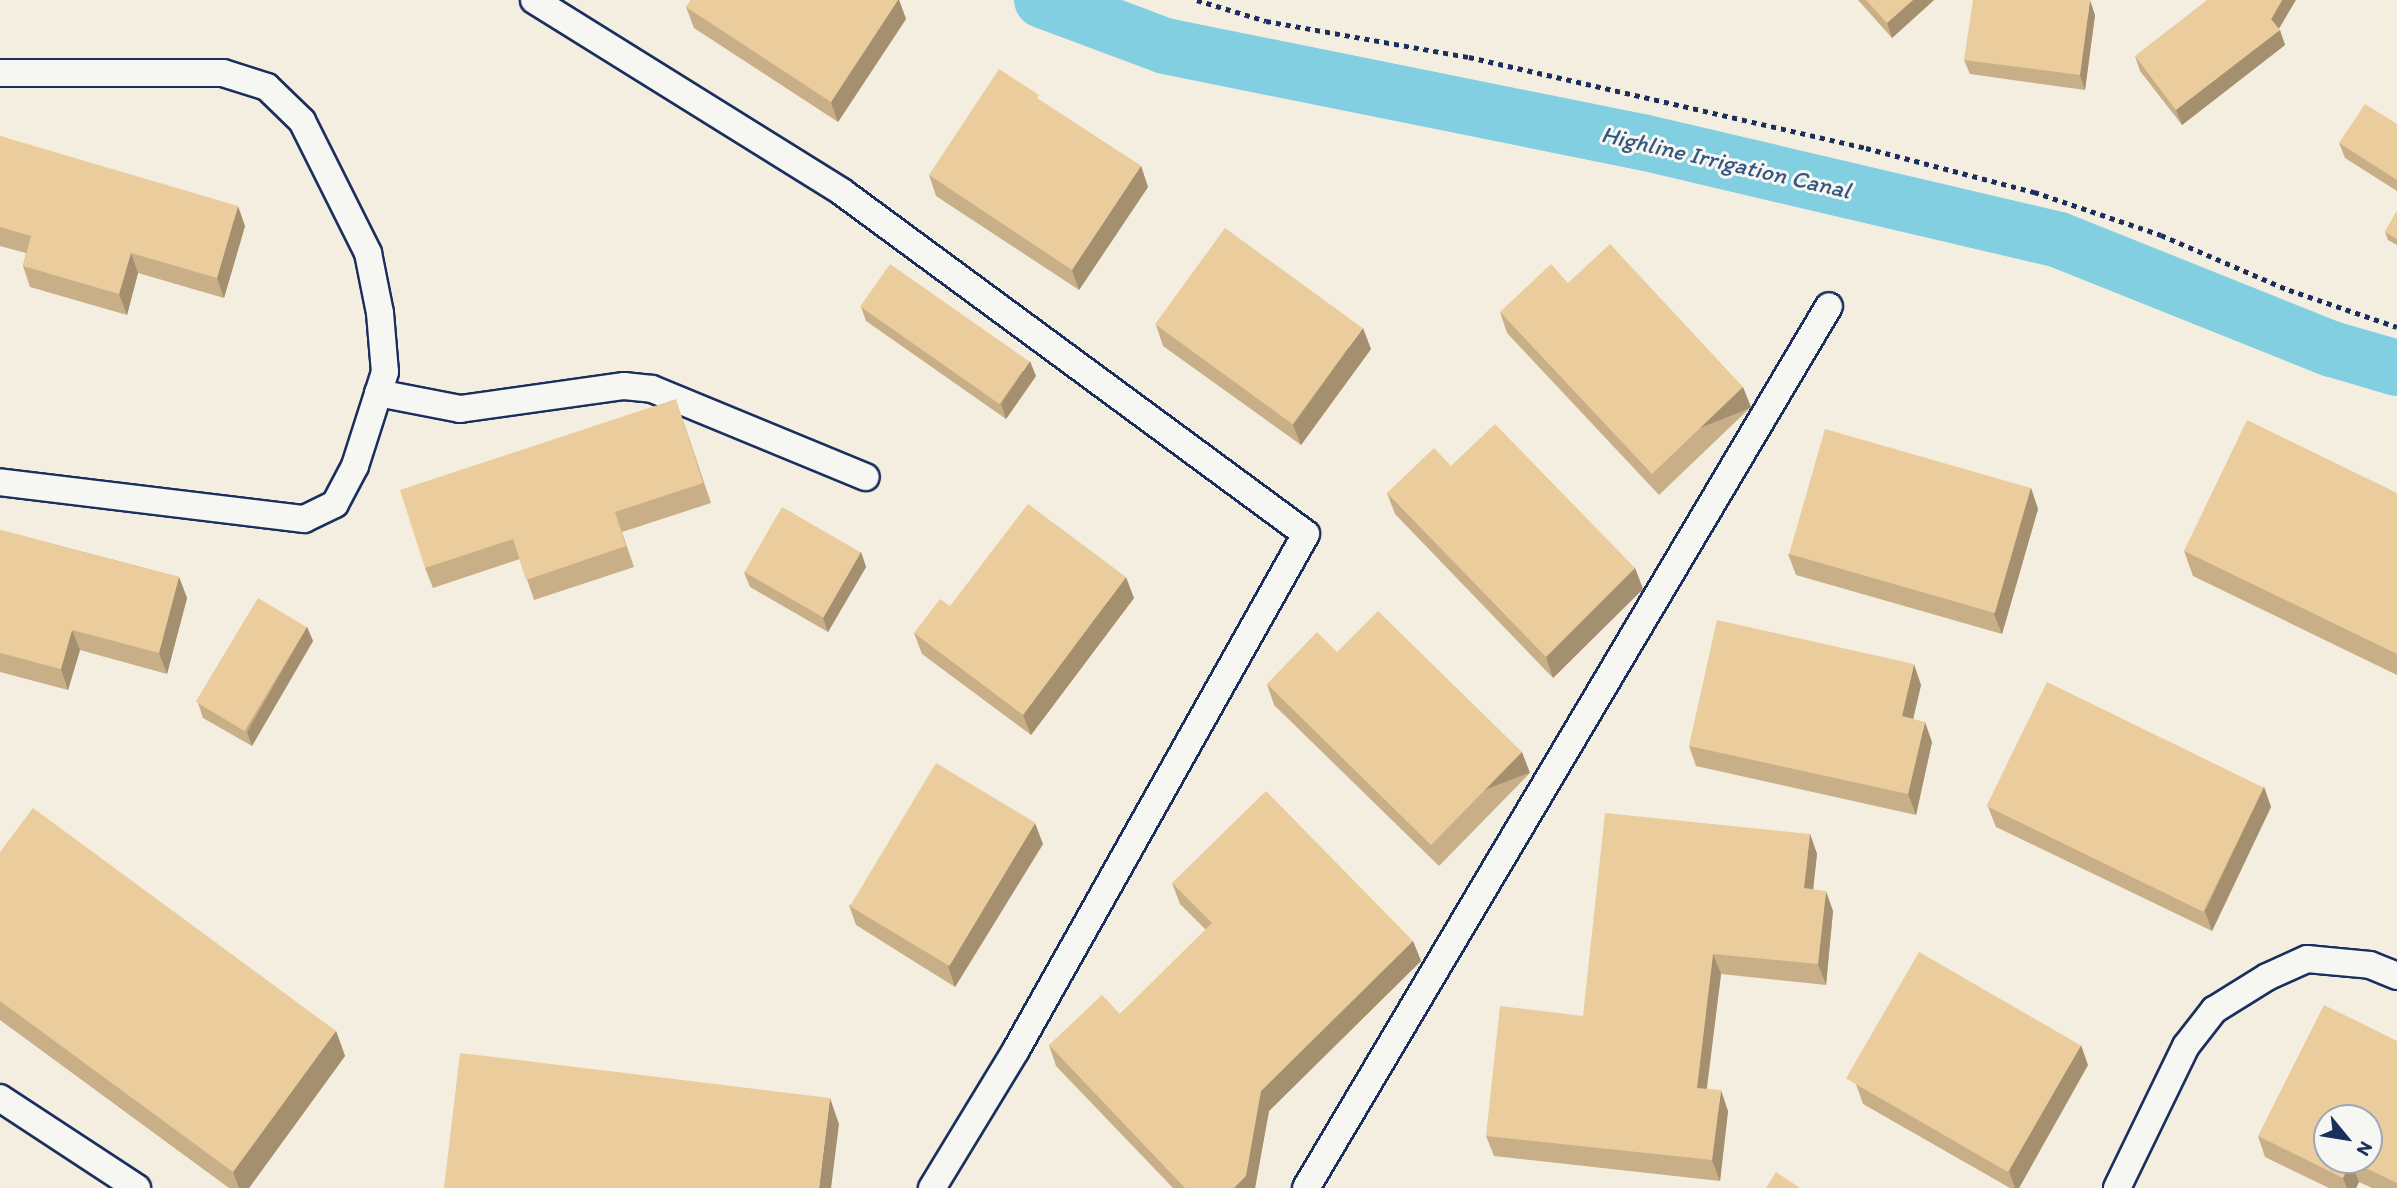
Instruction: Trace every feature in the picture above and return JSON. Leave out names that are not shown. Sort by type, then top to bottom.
[{"type":"lane","points":[[534,0],[842,192],[1306,534],[1023,1038],[932,1188]]},
{"type":"lane","points":[[0,73],[223,73],[267,87],[302,121],[368,253],[384,360],[378,393],[355,466],[335,504],[304,519],[0,481]]},
{"type":"lane","points":[[1306,1188],[1829,306]]},
{"type":"lane","points":[[378,393],[460,410],[624,386],[652,389],[866,477]]},
{"type":"lane","points":[[2117,1188],[2186,1046],[2214,1010],[2267,977],[2307,959],[2370,965],[2397,976]]},
{"type":"lane","points":[[0,1098],[137,1188]]},
{"type":"path","points":[[1197,0],[1266,21],[1469,57],[1866,148],[2034,192],[2161,235],[2289,290],[2397,327]]},
{"type":"building","points":[[691,0],[898,0],[831,102],[686,7]]},
{"type":"building","points":[[1866,0],[1913,0],[1887,23]]},
{"type":"building","points":[[1973,0],[2090,0],[2080,75],[1964,60]]},
{"type":"building","points":[[2207,0],[2282,0],[2271,19],[2280,30],[2176,110],[2135,56]]},
{"type":"building","points":[[999,69],[1039,95],[1037,98],[1141,166],[1072,270],[929,175]]},
{"type":"building","points":[[2365,104],[2397,124],[2397,180],[2339,143]]},
{"type":"building","points":[[0,136],[238,206],[217,278],[131,253],[119,294],[23,266],[31,236],[0,227]]},
{"type":"building","points":[[2397,211],[2397,239],[2385,232]]},
{"type":"building","points":[[1225,228],[1363,328],[1293,424],[1155,324]]},
{"type":"building","points":[[1610,244],[1743,387],[1652,474],[1500,312],[1551,264],[1568,283]]},
{"type":"building","points":[[890,264],[1029,362],[999,404],[860,307]]},
{"type":"building","points":[[676,399],[703,483],[615,512],[626,546],[526,580],[513,539],[425,568],[400,490]]},
{"type":"building","points":[[2247,420],[2397,493],[2397,654],[2184,551]]},
{"type":"building","points":[[1495,424],[1635,568],[1546,657],[1387,493],[1434,448],[1451,466]]},
{"type":"building","points":[[1825,429],[2031,488],[1995,613],[1789,554]]},
{"type":"building","points":[[1028,504],[1126,577],[1023,715],[914,633],[940,599],[950,606]]},
{"type":"building","points":[[782,507],[861,552],[823,617],[744,572]]},
{"type":"building","points":[[0,530],[179,577],[159,653],[72,630],[61,669],[0,653]]},
{"type":"building","points":[[258,598],[307,627],[245,731],[196,702]]},
{"type":"building","points":[[1378,611],[1522,752],[1431,845],[1267,684],[1317,632],[1337,652]]},
{"type":"building","points":[[1717,620],[1914,664],[1902,716],[1925,722],[1908,794],[1689,746]]},
{"type":"building","points":[[2047,682],[2264,788],[2203,912],[1987,806]]},
{"type":"building","points":[[936,763],[1035,823],[949,966],[850,906]]},
{"type":"building","points":[[1266,791],[1413,941],[1261,1091],[1246,1176],[1234,1188],[1185,1188],[1049,1045],[1102,995],[1120,1014],[1212,923],[1172,883]]},
{"type":"building","points":[[33,808],[336,1031],[233,1172],[0,1001],[0,852]]},
{"type":"building","points":[[1605,813],[1810,834],[1804,888],[1826,891],[1818,964],[1713,954],[1697,1088],[1721,1090],[1712,1160],[1486,1136],[1500,1006],[1583,1016]]},
{"type":"building","points":[[1919,952],[2081,1045],[2008,1172],[1846,1078]]},
{"type":"building","points":[[2324,1005],[2397,1041],[2397,1183],[2378,1174],[2383,1174],[2383,1104],[2313,1104],[2313,1163],[2258,1136]]},
{"type":"building","points":[[460,1053],[830,1098],[819,1188],[444,1188]]},
{"type":"building","points":[[1776,1172],[1800,1188],[1766,1188]]},
{"type":"waterway","name":"Highline Irrigation Canal","points":[[1042,0],[1165,46],[1642,142],[2059,240],[2332,349],[2397,368]]}]
